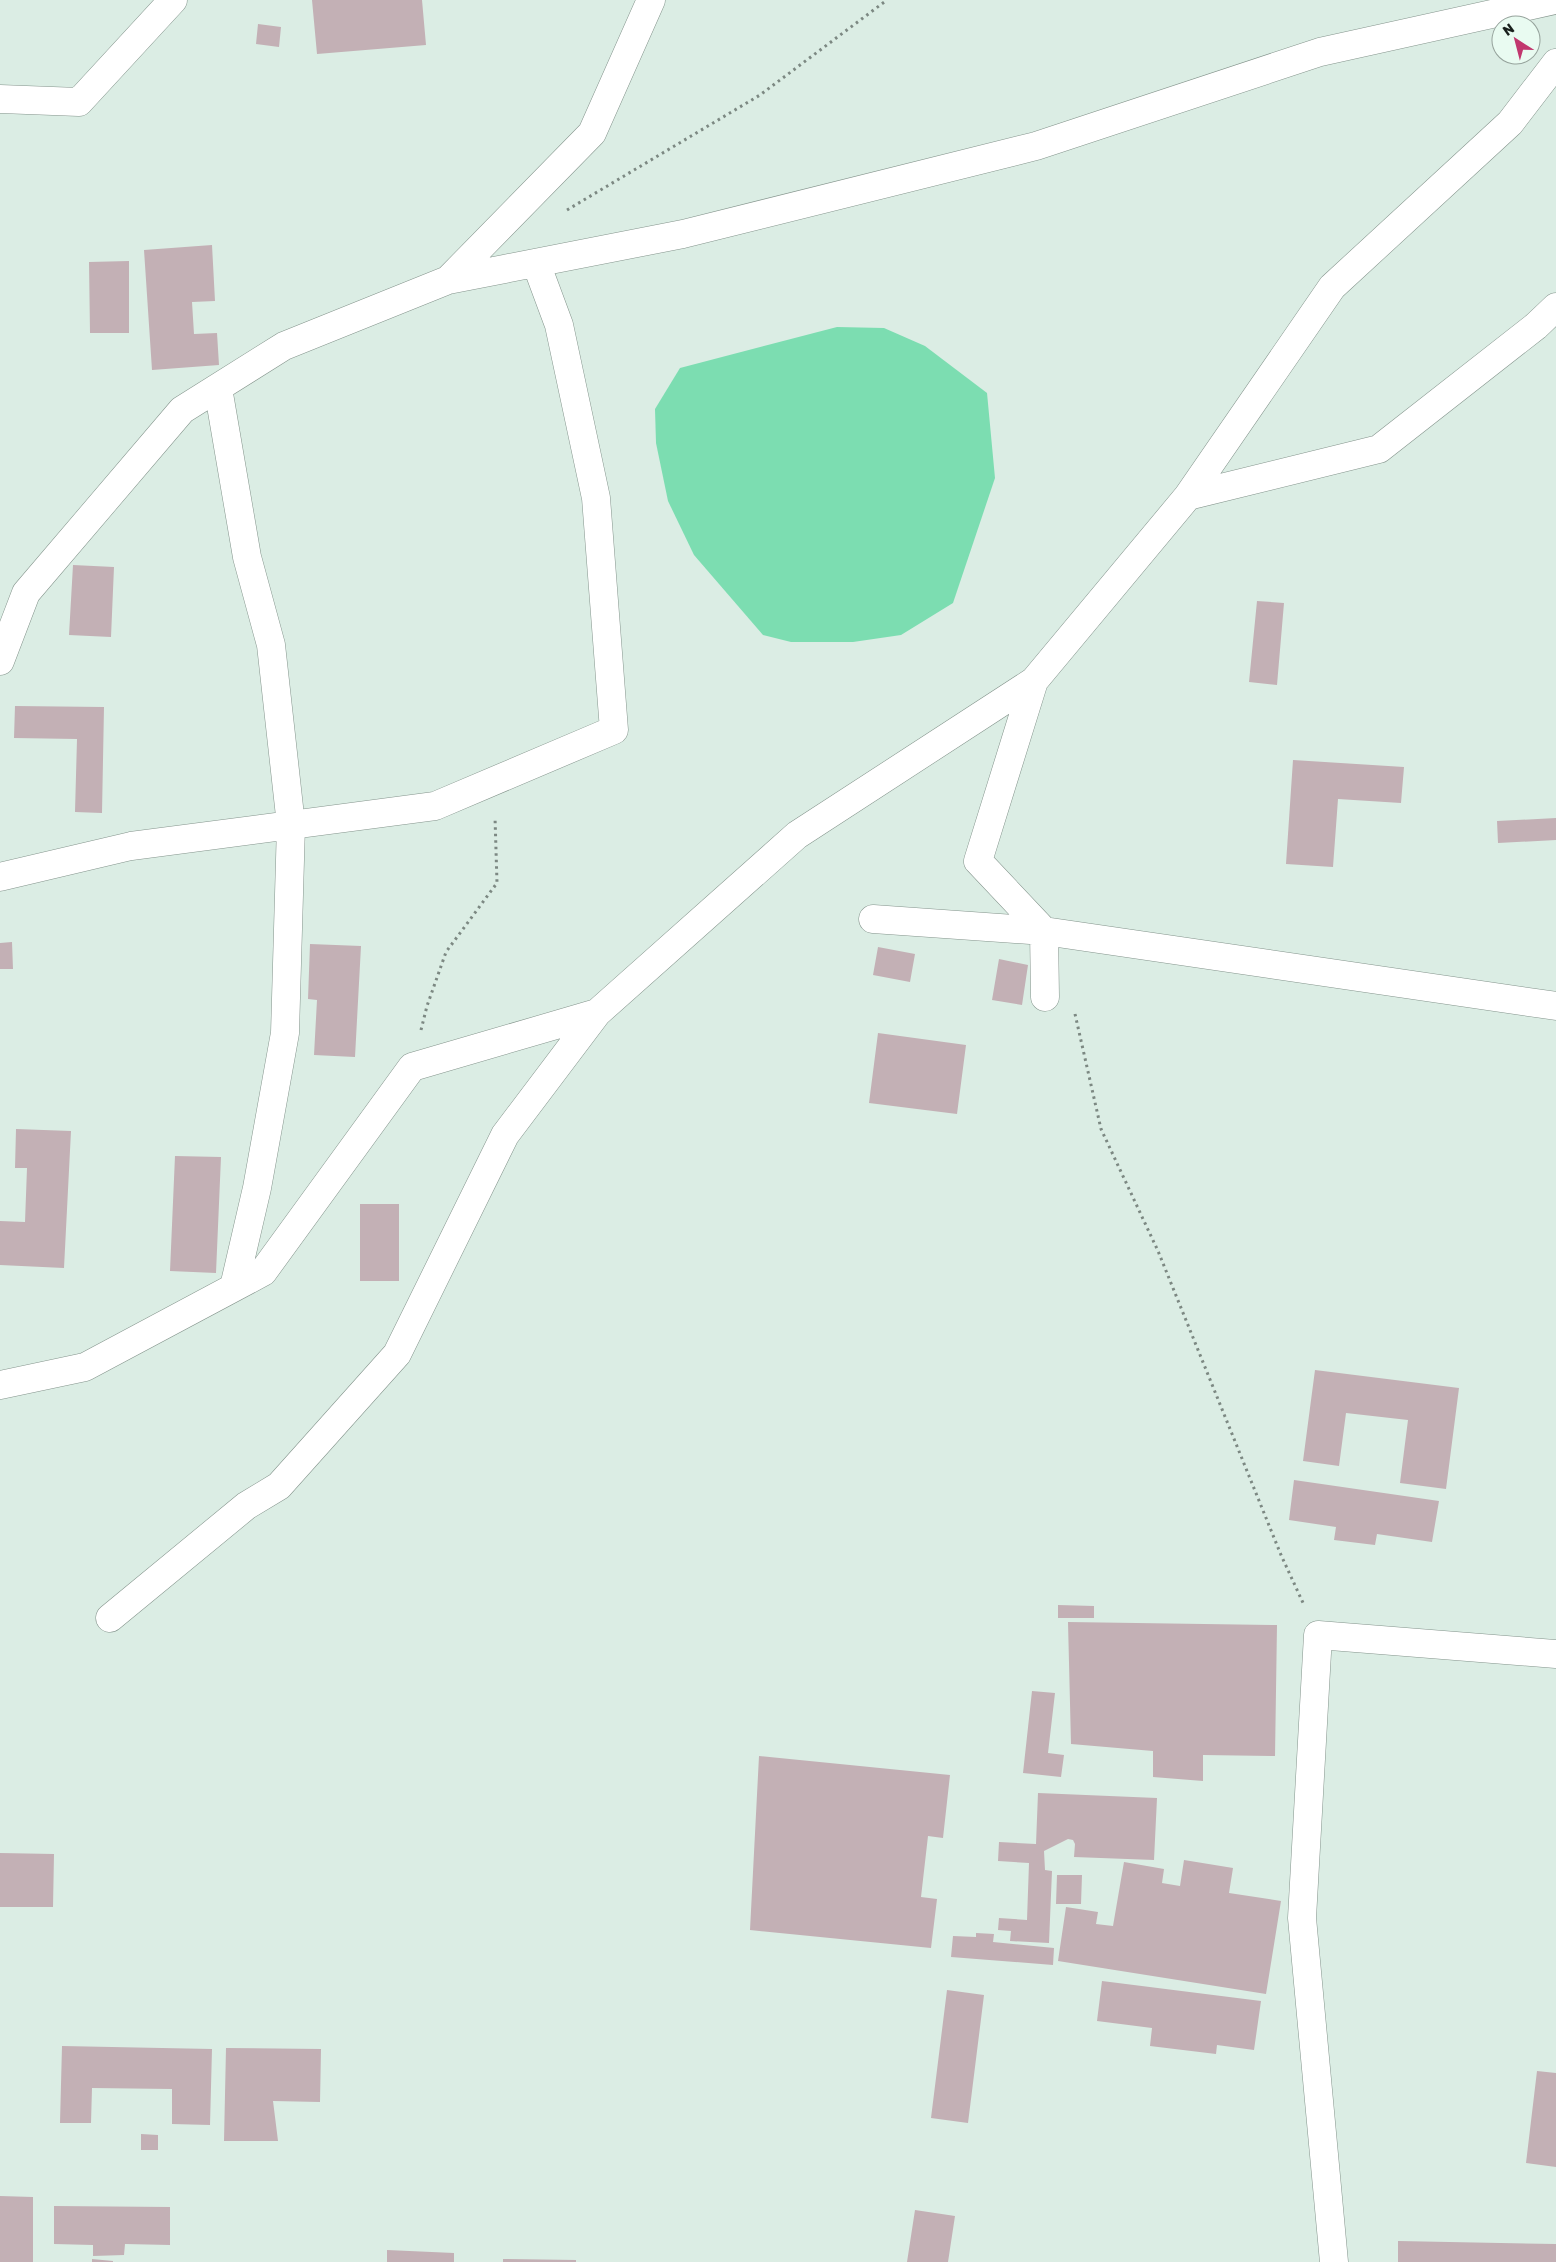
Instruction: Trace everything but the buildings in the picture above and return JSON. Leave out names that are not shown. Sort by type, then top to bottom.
[{"type":"street","points":[[0,99],[79,102],[173,0]]},
{"type":"street","points":[[448,280],[592,133],[651,0]]},
{"type":"street","points":[[0,661],[26,593],[182,410],[284,346],[448,280],[683,234],[1036,146],[1320,52],[1555,0]]},
{"type":"street","points":[[110,1618],[246,1506],[279,1486],[397,1354],[505,1135],[597,1013],[797,835],[1034,681],[1188,496],[1332,286],[1510,123],[1556,63]]},
{"type":"street","points":[[0,877],[131,846],[435,806],[614,730],[596,498],[559,325],[536,263]]},
{"type":"street","points":[[1188,496],[1379,449],[1536,326],[1556,307]]},
{"type":"street","points":[[218,388],[248,557],[271,645],[291,825],[285,1033],[257,1188],[234,1287]]},
{"type":"street","points":[[1034,681],[978,861],[1044,931],[1045,997]]},
{"type":"street","points":[[873,919],[1044,931],[1556,1006]]},
{"type":"street","points":[[0,1385],[85,1367],[263,1272],[412,1067],[597,1013]]},
{"type":"street","points":[[1334,2262],[1302,1918],[1318,1635],[1556,1654]]},
{"type":"path","points":[[566,210],[760,95],[887,0]]},
{"type":"path","points":[[412,1067],[427,1006],[446,952],[497,882],[494,804],[503,777]]},
{"type":"path","points":[[1074,1009],[1101,1129],[1158,1251],[1281,1555],[1318,1635]]},
{"type":"shaded area","points":[[837,327],[884,328],[925,346],[987,393],[995,478],[953,603],[901,635],[853,642],[791,642],[763,635],[694,555],[668,501],[656,443],[655,409],[680,368]]}]
